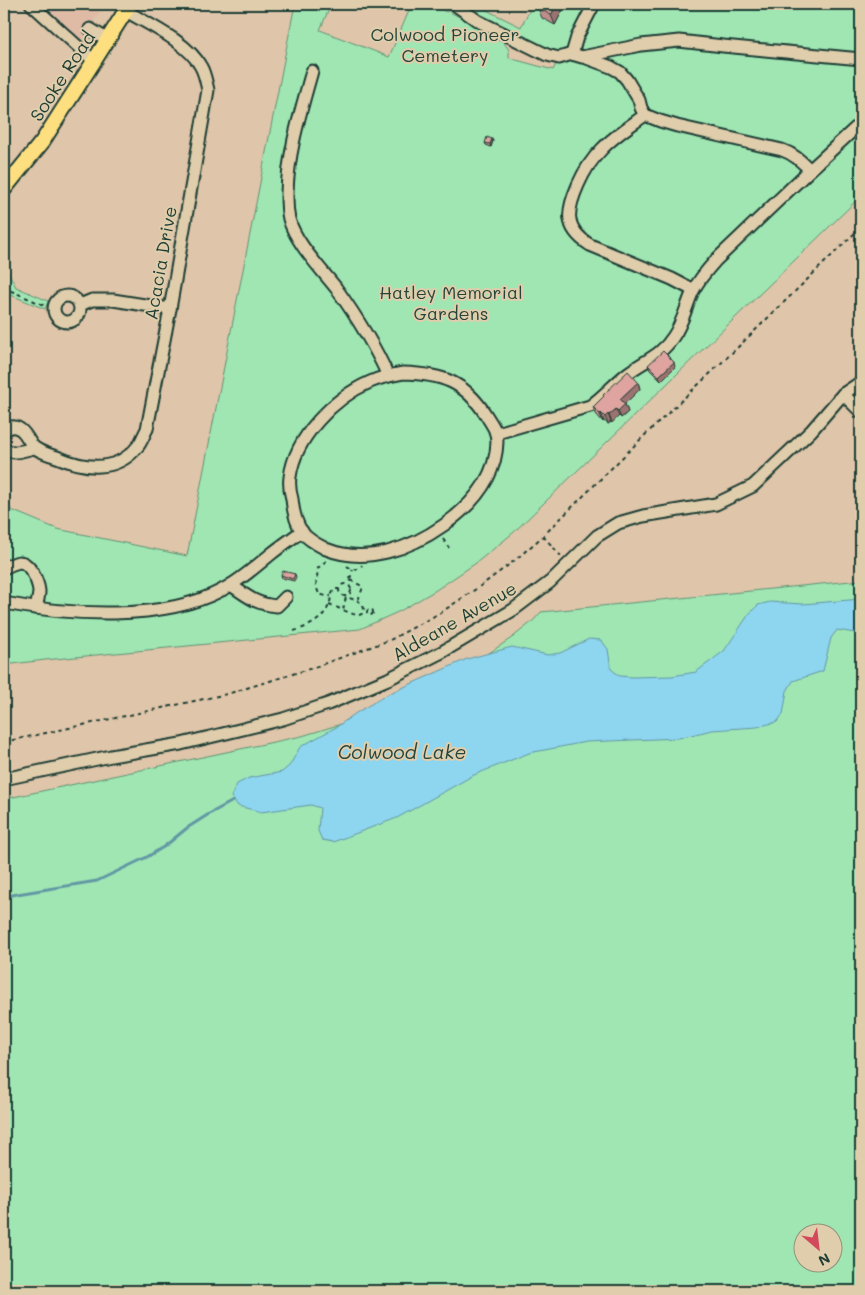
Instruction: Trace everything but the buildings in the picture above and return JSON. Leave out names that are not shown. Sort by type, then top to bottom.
[{"type":"main road","name":"Sooke Road","points":[[4,189],[42,142],[128,7]]},
{"type":"street","points":[[31,4],[94,61]]},
{"type":"street","points":[[456,4],[478,21],[547,55],[559,58],[679,41],[861,60]]},
{"type":"street","points":[[577,56],[577,37],[594,4]]},
{"type":"street","name":"Acacia Drive","points":[[4,431],[11,427],[18,428],[25,433],[34,448],[85,467],[105,466],[123,460],[138,446],[147,429],[208,90],[201,67],[191,52],[128,7]]},
{"type":"street","points":[[90,29],[108,40]]},
{"type":"street","points":[[577,56],[611,67],[620,72],[628,80],[645,115],[677,126],[782,150],[791,153],[801,160],[810,170]]},
{"type":"street","points":[[312,71],[291,157],[288,184],[288,218],[298,238],[365,330],[388,376]]},
{"type":"street","points":[[645,115],[608,144],[592,160],[584,172],[573,197],[569,209],[570,220],[574,231],[590,245],[672,279],[693,290]]},
{"type":"street","points":[[497,433],[590,406],[629,372],[662,351],[679,327],[693,290],[716,260],[861,123]]},
{"type":"street","points":[[71,296],[80,304],[81,310],[75,321],[69,323],[58,319],[54,308],[60,298],[71,296]]},
{"type":"street","points":[[80,304],[92,300],[113,300],[170,309]]},
{"type":"street","points":[[403,373],[431,375],[458,385],[469,393],[478,403],[497,433],[494,466],[477,495],[453,519],[437,530],[404,547],[380,554],[363,556],[333,552],[312,541],[302,532],[295,516],[290,489],[290,477],[297,452],[314,426],[341,399],[371,382],[388,376],[403,373]]},
{"type":"street","name":"Aldeane Avenue","points":[[4,779],[111,756],[182,744],[283,719],[328,704],[388,679],[442,652],[513,610],[550,582],[598,536],[618,523],[643,516],[716,504],[753,486],[810,431],[843,394],[861,382]]},
{"type":"street","points":[[843,394],[861,412]]},
{"type":"street","points":[[4,448],[8,452],[34,448]]},
{"type":"street","points":[[4,603],[36,608],[104,613],[156,610],[204,598],[231,585],[302,532]]},
{"type":"street","points":[[4,568],[20,562],[34,574],[39,592],[36,608]]},
{"type":"street","points":[[231,585],[256,602],[266,605],[277,606],[286,597]]},
{"type":"path","points":[[4,742],[227,694],[309,670],[390,640],[440,613],[514,561],[543,536],[861,227]]},
{"type":"path","points":[[4,286],[9,290],[54,308]]},
{"type":"path","points":[[543,536],[569,565]]},
{"type":"path","points":[[331,596],[319,594],[316,586],[318,568],[328,560],[333,552]]},
{"type":"path","points":[[348,585],[353,569]]},
{"type":"path","points":[[350,580],[362,586],[358,600]]},
{"type":"path","points":[[294,631],[312,625],[324,613],[334,589],[339,589],[343,584],[348,585]]},
{"type":"path","points":[[343,610],[346,596],[351,591],[348,585]]},
{"type":"path","points":[[329,604],[360,615],[365,611],[362,603],[340,593],[339,589]]},
{"type":"shaded area","points":[[39,4],[105,4],[81,42]]},
{"type":"green space","name":"Hatley Memorial Gardens","points":[[295,4],[331,4],[320,30],[389,57],[412,4],[430,4],[446,12],[448,11],[503,41],[509,50],[509,58],[553,70],[559,59],[481,19],[476,5],[521,27],[533,4],[861,4],[861,196],[513,533],[476,563],[400,611],[360,629],[4,665],[4,507],[57,529],[187,556]]},
{"type":"green space","points":[[4,264],[16,287],[48,301],[45,309],[11,295],[4,296]]},
{"type":"green space","points":[[861,580],[861,1291],[4,1291],[4,799],[302,736],[361,718],[467,668],[533,621],[541,612]]},
{"type":"water","name":"Colwood Lake","points":[[861,599],[861,634],[837,630],[831,638],[823,671],[793,681],[787,691],[783,714],[777,722],[757,727],[712,730],[679,738],[586,742],[529,753],[474,775],[397,818],[333,842],[322,840],[318,831],[320,808],[311,805],[261,812],[238,806],[231,797],[237,784],[249,778],[282,772],[290,765],[300,747],[338,726],[388,694],[467,659],[512,647],[548,655],[560,653],[589,639],[601,640],[608,649],[611,669],[620,676],[672,676],[696,672],[724,651],[749,614],[758,605],[770,602],[803,604]]},
{"type":"waterway","points":[[4,897],[97,881],[147,857],[165,846],[187,828],[233,801]]},
{"type":"park label","name":"Colwood Pioneer Cemetery","points":[[445,44]]}]
